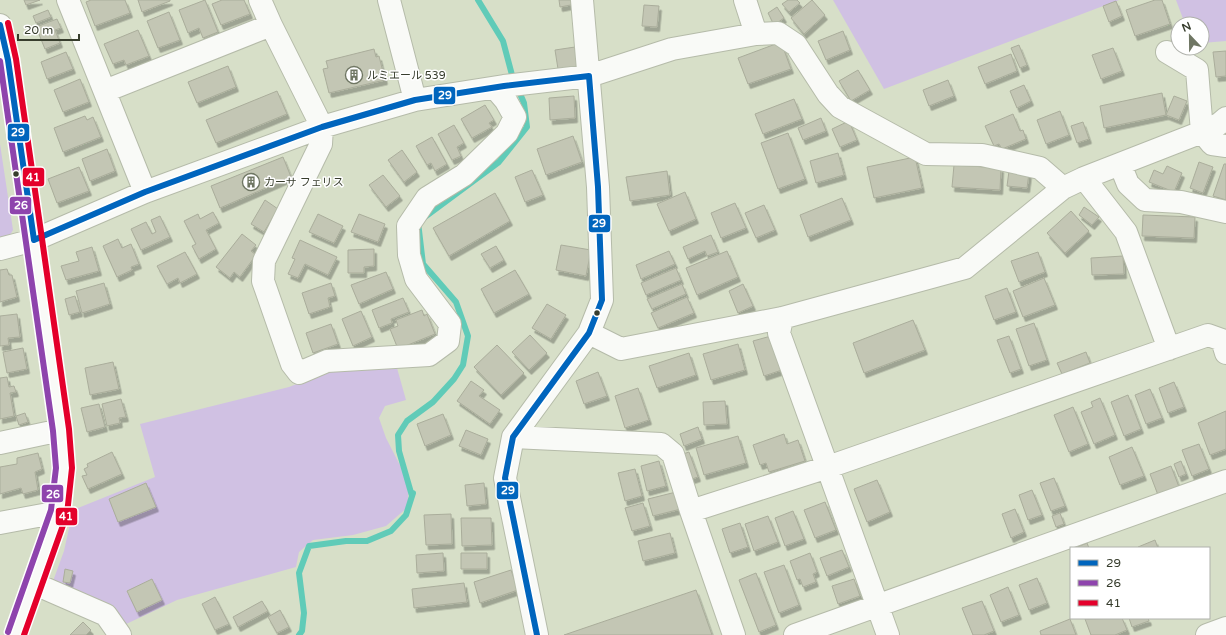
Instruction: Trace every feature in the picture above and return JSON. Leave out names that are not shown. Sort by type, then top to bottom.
[{"type":"street","points":[[68,0],[145,192]]},
{"type":"street","points":[[260,0],[322,127],[320,144],[264,261],[263,281],[292,364],[299,373],[327,361],[429,355],[448,341],[450,324],[416,279],[409,255],[408,226],[427,198],[464,175],[507,133],[515,117],[506,101],[495,88]]},
{"type":"street","points":[[388,0],[415,100]]},
{"type":"street","points":[[537,635],[505,478],[513,437],[589,333],[602,300],[598,187],[582,0]]},
{"type":"street","points":[[745,0],[756,34]]},
{"type":"street","points":[[0,25],[8,60],[20,140],[61,430],[64,468],[59,512],[16,635]]},
{"type":"street","points":[[105,91],[271,25]]},
{"type":"street","points":[[0,249],[34,240],[145,192],[322,127],[415,100],[589,76],[672,49],[756,34],[778,33],[796,45],[828,94],[840,107],[926,154],[982,155],[1040,168],[1063,188]]},
{"type":"street","points":[[1167,52],[1197,70],[1202,132],[1212,144],[1226,146]]},
{"type":"street","points":[[589,333],[621,349],[782,318],[964,268],[1063,188],[1084,178],[1202,132],[1219,124],[1226,118]]},
{"type":"street","points":[[0,124],[20,140]]},
{"type":"street","points":[[1120,164],[1128,184],[1145,200],[1181,202],[1226,212]]},
{"type":"street","points":[[1084,178],[1126,232],[1169,349]]},
{"type":"street","points":[[782,318],[779,333],[888,635]]},
{"type":"street","points":[[691,511],[828,468],[1208,335],[1222,340],[1226,353]]},
{"type":"street","points":[[0,443],[61,430]]},
{"type":"street","points":[[513,437],[661,444],[673,454],[734,635]]},
{"type":"street","points":[[795,635],[1226,481]]},
{"type":"street","points":[[0,524],[59,512]]},
{"type":"street","points":[[35,584],[106,615],[120,635]]},
{"type":"street","points":[[1206,635],[1226,628]]},
{"type":"shaded area","points":[[833,0],[1119,0],[884,89]]},
{"type":"shaded area","points":[[1176,0],[1226,0],[1226,41],[1210,42],[1210,16],[1182,16]]},
{"type":"shaded area","points":[[0,144],[13,230],[8,238],[0,240]]},
{"type":"shaded area","points":[[397,368],[406,400],[385,406],[379,418],[386,438],[408,481],[408,507],[386,526],[353,535],[313,540],[299,552],[296,567],[177,600],[122,626],[52,584],[64,551],[73,510],[155,477],[140,424],[289,387],[327,372]]},
{"type":"building","points":[[24,0],[40,0],[26,5]]},
{"type":"building","points":[[91,0],[125,0],[130,13],[95,26],[86,2]]},
{"type":"building","points":[[138,0],[170,0],[170,1],[142,12]]},
{"type":"building","points":[[205,0],[218,32],[203,38],[199,28],[188,33],[179,10]]},
{"type":"building","points":[[222,0],[244,0],[250,14],[221,25],[212,4]]},
{"type":"building","points":[[559,0],[575,0],[576,4],[560,7]]},
{"type":"building","points":[[788,0],[797,0],[800,3],[789,12],[782,4]]},
{"type":"building","points":[[812,0],[825,15],[804,34],[791,18]]},
{"type":"building","points":[[1155,0],[1162,0],[1170,24],[1135,36],[1126,10]]},
{"type":"building","points":[[1116,1],[1122,16],[1109,22],[1103,6]]},
{"type":"building","points":[[644,5],[659,6],[657,27],[642,26]]},
{"type":"building","points":[[777,7],[784,18],[774,25],[768,13]]},
{"type":"building","points":[[48,10],[51,17],[36,23],[33,16]]},
{"type":"building","points":[[169,12],[180,40],[158,48],[147,21]]},
{"type":"building","points":[[57,19],[61,28],[55,30],[60,43],[45,49],[36,27]]},
{"type":"building","points":[[138,30],[149,56],[126,65],[124,60],[113,64],[104,44]]},
{"type":"building","points":[[843,31],[850,50],[826,60],[818,41]]},
{"type":"building","points":[[781,42],[791,69],[748,84],[738,58]]},
{"type":"building","points":[[1019,45],[1027,65],[1020,68],[1011,48]]},
{"type":"building","points":[[575,47],[578,66],[558,69],[555,50]]},
{"type":"building","points":[[1113,48],[1122,71],[1101,79],[1092,55]]},
{"type":"building","name":"ルミエール 539","points":[[374,49],[376,57],[379,56],[385,80],[329,93],[323,69],[328,68],[326,61]]},
{"type":"building","points":[[1226,51],[1226,76],[1216,77],[1213,52]]},
{"type":"building","points":[[66,52],[73,69],[47,79],[41,62]]},
{"type":"building","points":[[1011,54],[1017,71],[985,84],[978,67]]},
{"type":"building","points":[[228,66],[236,87],[197,103],[188,82]]},
{"type":"building","points":[[858,70],[870,90],[851,101],[839,81]]},
{"type":"building","points":[[80,79],[89,102],[63,112],[54,90]]},
{"type":"building","points":[[948,80],[954,96],[929,106],[923,90]]},
{"type":"building","points":[[1024,85],[1031,101],[1017,108],[1010,91]]},
{"type":"building","points":[[277,91],[287,114],[216,143],[206,120]]},
{"type":"building","points":[[1162,93],[1166,115],[1104,128],[1100,106]]},
{"type":"building","points":[[574,96],[575,118],[550,120],[549,98]]},
{"type":"building","points":[[1174,96],[1187,101],[1179,120],[1166,115]]},
{"type":"building","points":[[794,99],[802,119],[763,134],[755,114]]},
{"type":"building","points":[[485,105],[494,120],[489,123],[492,127],[472,138],[461,119]]},
{"type":"building","points":[[1060,111],[1069,135],[1046,144],[1037,120]]},
{"type":"building","points":[[1013,114],[1020,131],[1023,130],[1026,139],[1002,149],[999,144],[994,146],[985,126]]},
{"type":"building","points":[[85,116],[87,120],[93,117],[101,137],[63,152],[54,128]]},
{"type":"building","points":[[821,118],[826,131],[803,140],[798,128]]},
{"type":"building","points":[[849,121],[857,140],[840,147],[832,129]]},
{"type":"building","points":[[1083,122],[1089,139],[1077,143],[1071,126]]},
{"type":"building","points":[[454,125],[464,143],[457,147],[461,156],[452,160],[438,134]]},
{"type":"building","points":[[788,133],[805,179],[778,189],[761,143]]},
{"type":"building","points":[[573,136],[582,162],[546,175],[537,149]]},
{"type":"building","points":[[432,137],[447,164],[435,171],[431,163],[427,165],[416,146]]},
{"type":"building","points":[[107,149],[115,171],[90,181],[82,159]]},
{"type":"building","points":[[402,150],[417,172],[404,182],[388,160]]},
{"type":"building","points":[[838,153],[844,175],[816,183],[810,161]]},
{"type":"building","name":"カーサ フェリス","points":[[283,157],[291,177],[220,208],[211,186]]},
{"type":"building","points":[[915,157],[922,188],[874,198],[867,167]]},
{"type":"building","points":[[1199,162],[1213,167],[1203,193],[1190,188]]},
{"type":"building","points":[[1224,164],[1226,164],[1226,200],[1213,196]]},
{"type":"building","points":[[954,165],[1001,168],[1000,190],[952,187]]},
{"type":"building","points":[[1167,166],[1182,173],[1174,192],[1149,182],[1154,170],[1163,174]]},
{"type":"building","points":[[79,167],[89,191],[57,203],[48,179]]},
{"type":"building","points":[[532,170],[543,195],[525,202],[515,177]]},
{"type":"building","points":[[667,171],[670,195],[630,201],[626,177]]},
{"type":"building","points":[[1009,171],[1029,173],[1027,188],[1007,186]]},
{"type":"building","points":[[383,175],[400,196],[386,207],[369,185]]},
{"type":"building","points":[[685,192],[696,219],[669,231],[657,204]]},
{"type":"building","points":[[495,193],[510,221],[449,256],[433,228]]},
{"type":"building","points":[[842,198],[851,220],[808,237],[800,215]]},
{"type":"building","points":[[265,200],[278,209],[264,232],[251,224]]},
{"type":"building","points":[[735,203],[746,228],[721,238],[711,213]]},
{"type":"building","points":[[764,205],[775,230],[756,238],[745,213]]},
{"type":"building","points":[[1084,207],[1099,217],[1092,225],[1079,215]]},
{"type":"building","points":[[1071,211],[1089,231],[1065,253],[1047,233]]},
{"type":"building","points":[[213,212],[219,223],[206,230],[216,249],[199,259],[192,246],[196,244],[184,221],[198,214],[200,219]]},
{"type":"building","points":[[318,214],[343,226],[334,243],[309,232]]},
{"type":"building","points":[[359,214],[385,224],[378,242],[351,232]]},
{"type":"building","points":[[1143,215],[1195,217],[1194,238],[1142,236]]},
{"type":"building","points":[[160,216],[170,237],[141,250],[131,229],[146,222],[152,234],[156,232],[151,220]]},
{"type":"building","points":[[242,234],[256,245],[251,251],[256,255],[240,277],[234,272],[230,278],[216,267]]},
{"type":"building","points":[[711,235],[718,252],[707,256],[705,251],[688,259],[683,247]]},
{"type":"building","points":[[118,239],[122,248],[131,244],[139,264],[131,267],[132,270],[117,277],[103,246]]},
{"type":"building","points":[[300,240],[337,257],[328,275],[305,264],[298,278],[288,274],[295,259],[292,258]]},
{"type":"building","points":[[561,245],[591,250],[586,276],[556,270]]},
{"type":"building","points":[[496,246],[504,260],[490,268],[481,254]]},
{"type":"building","points":[[92,247],[99,271],[66,280],[61,266],[79,261],[76,252]]},
{"type":"building","points":[[374,249],[374,266],[364,267],[364,273],[348,273],[348,250]]},
{"type":"building","points":[[669,251],[675,264],[641,279],[636,265]]},
{"type":"building","points":[[727,251],[738,277],[697,295],[686,268]]},
{"type":"building","points":[[185,252],[197,274],[180,283],[178,278],[167,284],[157,266]]},
{"type":"building","points":[[1038,252],[1045,272],[1019,282],[1011,261]]},
{"type":"building","points":[[1123,256],[1124,274],[1092,275],[1091,258]]},
{"type":"building","points":[[676,268],[681,280],[646,295],[641,283]]},
{"type":"building","points":[[7,269],[9,275],[12,275],[17,297],[0,302],[0,270]]},
{"type":"building","points":[[515,270],[529,294],[494,313],[481,289]]},
{"type":"building","points":[[386,272],[393,289],[359,304],[351,285]]},
{"type":"building","points":[[1044,278],[1055,305],[1023,317],[1013,291]]},
{"type":"building","points":[[104,283],[110,304],[82,313],[76,291]]},
{"type":"building","points":[[331,283],[335,296],[328,298],[330,307],[309,314],[302,293]]},
{"type":"building","points":[[682,284],[686,294],[652,309],[647,299]]},
{"type":"building","points":[[743,284],[753,306],[738,313],[729,291]]},
{"type":"building","points":[[1007,288],[1016,312],[994,320],[985,296]]},
{"type":"building","points":[[75,296],[80,312],[69,315],[65,299]]},
{"type":"building","points":[[687,297],[694,313],[658,328],[651,313]]},
{"type":"building","points":[[403,298],[409,312],[391,319],[392,323],[379,328],[372,310]]},
{"type":"building","points":[[547,304],[566,315],[551,339],[532,328]]},
{"type":"building","points":[[422,310],[424,316],[427,314],[435,334],[398,349],[390,329],[398,326],[396,320]]},
{"type":"building","points":[[361,311],[372,337],[353,346],[342,319]]},
{"type":"building","points":[[17,314],[20,337],[8,338],[9,345],[0,346],[0,316]]},
{"type":"building","points":[[913,320],[925,350],[864,373],[853,343]]},
{"type":"building","points":[[1034,323],[1047,360],[1029,366],[1016,329]]},
{"type":"building","points":[[331,324],[338,344],[313,353],[306,333]]},
{"type":"building","points":[[530,335],[547,353],[529,370],[512,352]]},
{"type":"building","points":[[771,336],[782,370],[764,376],[753,341]]},
{"type":"building","points":[[1009,336],[1021,369],[1010,373],[997,340]]},
{"type":"building","points":[[738,344],[745,370],[711,380],[703,354]]},
{"type":"building","points":[[497,345],[524,373],[501,395],[474,367]]},
{"type":"building","points":[[23,348],[27,369],[7,373],[3,352]]},
{"type":"building","points":[[1086,352],[1090,363],[1062,374],[1057,363]]},
{"type":"building","points":[[689,353],[696,375],[657,388],[649,366]]},
{"type":"building","points":[[113,362],[119,389],[90,395],[85,368]]},
{"type":"building","points":[[598,372],[607,396],[584,404],[576,381]]},
{"type":"building","points":[[7,377],[9,387],[14,386],[16,392],[10,393],[14,416],[0,419],[0,378]]},
{"type":"building","points":[[471,381],[484,390],[479,396],[500,410],[490,424],[457,401]]},
{"type":"building","points":[[1174,382],[1184,407],[1168,413],[1159,388]]},
{"type":"building","points":[[638,388],[649,420],[625,428],[615,396]]},
{"type":"building","points":[[1150,389],[1162,418],[1146,424],[1135,395]]},
{"type":"building","points":[[1128,395],[1141,429],[1124,436],[1111,402]]},
{"type":"building","points":[[1100,398],[1115,435],[1094,444],[1081,412],[1093,407],[1091,402]]},
{"type":"building","points":[[121,399],[126,417],[119,418],[120,423],[107,426],[102,404]]},
{"type":"building","points":[[725,401],[727,424],[704,425],[703,402]]},
{"type":"building","points":[[99,404],[105,427],[87,432],[81,408]]},
{"type":"building","points":[[1073,407],[1088,444],[1069,452],[1054,415]]},
{"type":"building","points":[[1226,411],[1226,449],[1210,455],[1198,423]]},
{"type":"building","points":[[25,413],[28,422],[19,425],[16,416]]},
{"type":"building","points":[[443,414],[451,435],[425,446],[417,424]]},
{"type":"building","points":[[698,427],[702,439],[684,446],[680,434]]},
{"type":"building","points":[[466,430],[488,439],[481,455],[459,446]]},
{"type":"building","points":[[784,434],[787,444],[798,440],[805,461],[769,472],[766,463],[760,465],[753,445]]},
{"type":"building","points":[[738,436],[746,463],[704,475],[696,448]]},
{"type":"building","points":[[1199,444],[1209,469],[1192,476],[1182,450]]},
{"type":"building","points":[[1132,447],[1144,476],[1120,485],[1109,457]]},
{"type":"building","points":[[112,452],[122,474],[88,489],[82,476],[87,475],[84,469],[88,467],[87,464]]},
{"type":"building","points":[[689,452],[698,477],[692,479],[683,454]]},
{"type":"building","points":[[38,453],[42,469],[35,472],[38,490],[23,494],[21,488],[0,494],[0,467],[17,464],[17,458]]},
{"type":"building","points":[[659,461],[666,486],[647,491],[641,466]]},
{"type":"building","points":[[1181,461],[1186,474],[1179,477],[1174,464]]},
{"type":"building","points":[[1171,466],[1179,487],[1158,495],[1150,474]]},
{"type":"building","points":[[635,469],[642,496],[625,501],[618,473]]},
{"type":"building","points":[[1054,478],[1065,506],[1051,511],[1040,483]]},
{"type":"building","points":[[877,480],[890,512],[867,522],[854,489]]},
{"type":"building","points":[[146,483],[156,507],[118,522],[109,499]]},
{"type":"building","points":[[484,483],[486,504],[467,506],[465,485]]},
{"type":"building","points":[[1032,490],[1042,515],[1028,520],[1019,495]]},
{"type":"building","points":[[676,492],[681,509],[653,516],[648,499]]},
{"type":"building","points":[[825,502],[836,530],[815,538],[804,510]]},
{"type":"building","points":[[643,503],[650,526],[632,531],[625,508]]},
{"type":"building","points":[[1015,509],[1024,532],[1011,538],[1002,514]]},
{"type":"building","points":[[793,511],[804,539],[785,546],[775,518]]},
{"type":"building","points":[[1060,513],[1064,524],[1056,527],[1052,516]]},
{"type":"building","points":[[451,514],[452,544],[426,545],[424,515]]},
{"type":"building","points":[[768,516],[778,542],[754,551],[745,524]]},
{"type":"building","points":[[461,518],[491,518],[492,545],[462,546]]},
{"type":"building","points":[[740,523],[748,547],[730,553],[722,529]]},
{"type":"building","points":[[670,533],[675,553],[643,561],[638,541]]},
{"type":"building","points":[[1155,540],[1158,547],[1138,547]]},
{"type":"building","points":[[1087,543],[1089,547],[1077,547]]},
{"type":"building","points":[[842,550],[849,567],[827,576],[820,558]]},
{"type":"building","points":[[443,553],[444,571],[417,573],[416,555]]},
{"type":"building","points":[[461,553],[487,553],[487,569],[461,569]]},
{"type":"building","points":[[810,553],[817,572],[813,574],[816,582],[803,587],[800,579],[797,580],[790,561]]},
{"type":"building","points":[[784,565],[799,605],[779,613],[764,572]]},
{"type":"building","points":[[65,569],[73,571],[70,583],[63,582]]},
{"type":"building","points":[[511,570],[518,590],[480,603],[474,582]]},
{"type":"building","points":[[756,573],[776,625],[759,632],[739,580]]},
{"type":"building","points":[[1037,578],[1047,603],[1029,610],[1019,585]]},
{"type":"building","points":[[152,579],[162,600],[137,612],[127,591]]},
{"type":"building","points":[[854,579],[860,596],[838,604],[832,586]]},
{"type":"building","points":[[464,583],[467,602],[414,608],[412,589]]},
{"type":"building","points":[[1008,587],[1019,615],[1001,622],[990,595]]},
{"type":"building","points":[[696,590],[712,635],[564,635]]},
{"type":"building","points":[[215,597],[229,624],[215,630],[202,604]]},
{"type":"building","points":[[262,601],[268,611],[238,627],[233,617]]},
{"type":"building","points":[[982,601],[994,631],[984,635],[973,635],[962,608]]},
{"type":"building","points":[[280,610],[289,627],[277,633],[268,617]]},
{"type":"building","points":[[1070,619],[1076,635],[1041,635],[1040,631]]},
{"type":"building","points":[[1085,619],[1122,619],[1127,630],[1115,635],[1091,635]]},
{"type":"building","points":[[1129,619],[1148,619],[1149,621],[1132,627]]},
{"type":"building","points":[[83,622],[91,630],[86,635],[70,635]]},
{"type":"waterway","points":[[299,635],[302,631],[304,613],[299,573],[309,546],[346,541],[367,541],[391,531],[406,515],[413,493],[412,496],[399,451],[398,435],[407,421],[433,402],[454,379],[463,365],[468,336],[456,302],[423,264],[418,222],[499,162],[527,127],[524,103],[512,75],[503,41],[478,0]]},
{"type":"transit line","name":"41","points":[[8,23],[16,59],[42,239],[69,429],[72,468],[67,514],[24,635]]},
{"type":"transit line","name":"29","points":[[0,25],[8,60],[34,240]]},
{"type":"transit line","name":"26","points":[[0,61],[53,431],[56,468],[51,510],[8,632]]},
{"type":"transit line","name":"29","points":[[34,240],[145,192],[322,127],[415,100],[504,86],[589,76]]},
{"type":"transit line","name":"29","points":[[537,635],[505,478],[513,437],[589,333],[602,300],[598,187],[589,76]]},
{"type":"place","name":"ルミエール 539","points":[[354,75]]},
{"type":"place","name":"カーサ フェリス","points":[[251,182]]}]
